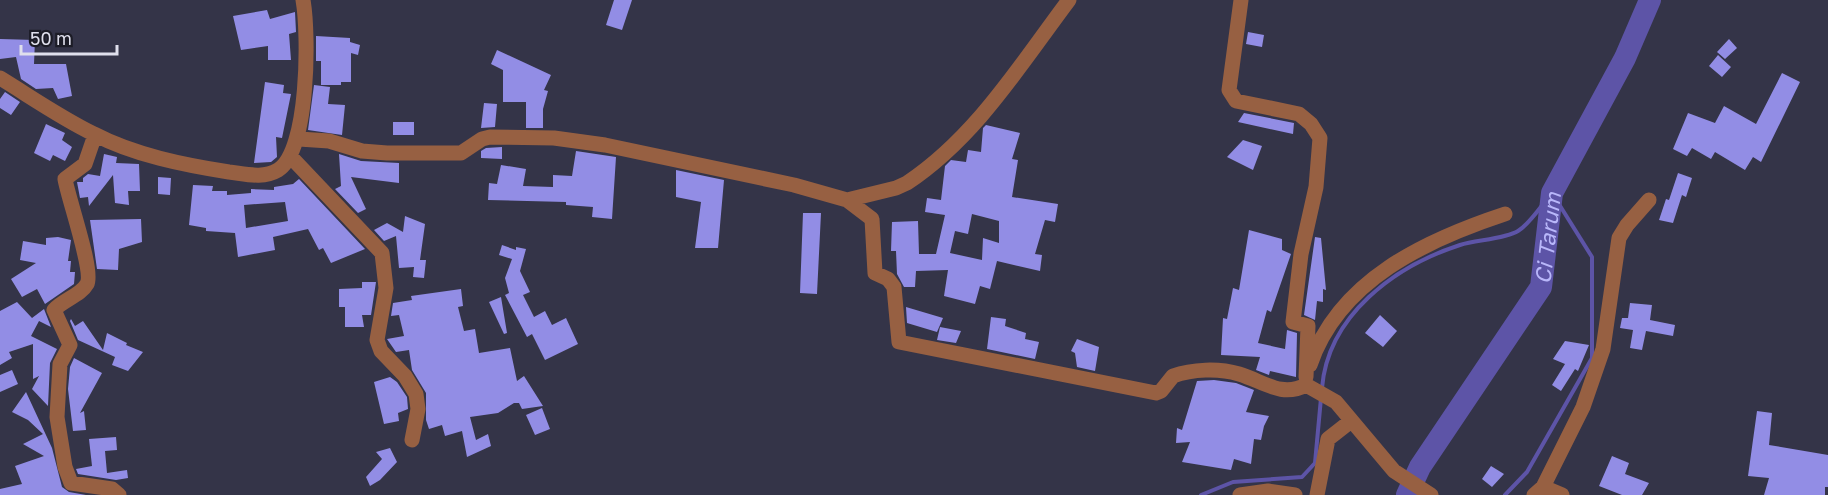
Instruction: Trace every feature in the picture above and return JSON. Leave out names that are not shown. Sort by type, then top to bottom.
[{"type":"street","points":[[0,78],[95,135],[163,159],[256,176],[279,170],[291,157],[299,139],[306,42],[303,0]]},
{"type":"street","points":[[847,201],[907,183],[962,139],[1030,55],[1070,0]]},
{"type":"street","points":[[1241,0],[1229,90],[1231,97],[1236,101],[1299,114],[1311,124],[1320,138],[1316,187],[1301,254],[1293,322],[1308,326],[1307,384]]},
{"type":"street","points":[[95,135],[85,164],[65,179],[88,263],[89,278],[85,287],[54,310],[70,345],[60,364],[57,422],[64,467],[71,483],[112,489],[119,495]]},
{"type":"street","points":[[299,139],[329,141],[362,151],[459,153],[485,138],[554,138],[605,145],[794,185],[847,201],[873,221],[873,265],[875,273],[890,280],[894,287],[899,342],[1156,393],[1161,391],[1173,376],[1198,371],[1238,374],[1287,392],[1307,384]]},
{"type":"street","points":[[291,157],[382,253],[386,288],[377,340],[381,351],[405,375],[416,394],[418,403],[412,440]]},
{"type":"street","points":[[1562,495],[1542,492],[1583,407],[1603,349],[1619,237],[1649,200]]},
{"type":"street","points":[[1307,384],[1314,353],[1341,310],[1356,293],[1389,266],[1451,232],[1505,214]]},
{"type":"street","points":[[1307,384],[1333,399],[1394,471],[1431,495]]},
{"type":"street","points":[[1317,495],[1324,448],[1329,436],[1351,421]]},
{"type":"street","points":[[1240,495],[1268,491],[1295,495]]},
{"type":"building","points":[[614,0],[632,0],[622,30],[606,25]]},
{"type":"building","points":[[267,10],[270,19],[295,12],[296,32],[289,34],[291,60],[268,60],[268,46],[241,50],[233,16]]},
{"type":"building","points":[[1248,32],[1264,35],[1262,47],[1246,44]]},
{"type":"building","points":[[316,36],[350,38],[350,42],[360,45],[358,55],[351,53],[351,82],[341,82],[341,85],[321,85],[321,61],[316,61]]},
{"type":"building","points":[[0,39],[35,40],[34,64],[66,64],[72,96],[58,99],[53,88],[36,89],[21,79],[16,57],[0,59]]},
{"type":"building","points":[[1729,39],[1737,48],[1725,59],[1717,52]]},
{"type":"building","points":[[497,50],[551,75],[544,90],[548,91],[543,109],[543,128],[526,128],[526,102],[503,102],[503,70],[491,64]]},
{"type":"building","points":[[1718,55],[1731,67],[1722,77],[1709,66]]},
{"type":"building","points":[[1782,73],[1800,82],[1761,162],[1753,157],[1745,170],[1715,152],[1711,159],[1692,148],[1687,156],[1673,149],[1688,113],[1715,123],[1724,106],[1756,124]]},
{"type":"building","points":[[265,82],[284,85],[283,93],[291,94],[282,138],[276,137],[277,157],[271,162],[254,163]]},
{"type":"building","points":[[314,85],[330,87],[328,104],[345,105],[342,135],[308,130]]},
{"type":"building","points":[[5,92],[20,102],[11,115],[0,108],[0,99]]},
{"type":"building","points":[[484,103],[497,104],[495,127],[481,128]]},
{"type":"building","points":[[1244,113],[1294,123],[1293,134],[1238,122]]},
{"type":"building","points":[[393,122],[414,122],[414,135],[393,135]]},
{"type":"building","points":[[46,124],[65,133],[62,140],[72,147],[65,161],[53,155],[50,161],[34,153]]},
{"type":"building","points":[[986,125],[1020,133],[1012,159],[1018,160],[1012,197],[1058,204],[1055,222],[1045,220],[1035,254],[1042,255],[1040,271],[997,261],[990,289],[980,286],[975,304],[944,296],[948,270],[916,271],[915,287],[904,287],[897,274],[896,251],[891,251],[892,222],[918,221],[919,254],[936,254],[945,215],[925,212],[927,198],[941,200],[945,166],[951,160],[966,162],[968,150],[981,152],[983,128]],"holes":[[[972,214],[999,221],[999,243],[983,238],[982,260],[950,253],[955,231],[968,234]]]},
{"type":"building","points":[[1243,140],[1262,146],[1253,170],[1227,157]]},
{"type":"building","points":[[502,147],[502,159],[481,158],[481,151],[486,148]]},
{"type":"building","points":[[576,151],[616,157],[612,219],[592,217],[593,207],[566,205],[566,202],[488,200],[489,183],[497,184],[501,165],[526,169],[523,186],[553,187],[553,175],[572,176]]},
{"type":"building","points":[[104,154],[117,157],[116,163],[139,164],[140,191],[128,191],[129,205],[115,203],[113,175],[89,206],[88,197],[80,198],[77,182],[83,182],[83,178],[88,174],[100,176]]},
{"type":"building","points":[[339,154],[361,161],[399,163],[399,183],[351,177],[366,209],[358,213],[335,189],[341,186]]},
{"type":"building","points":[[676,170],[724,180],[718,248],[695,248],[701,202],[676,197]]},
{"type":"building","points":[[1678,173],[1692,178],[1686,197],[1682,195],[1673,223],[1659,220],[1666,199],[1669,200]]},
{"type":"building","points":[[158,177],[171,178],[170,195],[158,194]]},
{"type":"building","points":[[299,179],[365,249],[331,263],[323,248],[319,250],[308,229],[273,237],[275,250],[238,257],[235,233],[206,231],[206,228],[189,225],[193,185],[213,186],[212,191],[227,191],[227,195],[251,193],[251,189],[274,190],[274,187],[293,184]],"holes":[[[285,202],[288,221],[246,228],[244,205]]]},
{"type":"building","points":[[803,213],[821,213],[817,294],[800,293]]},
{"type":"building","points":[[405,216],[425,224],[420,260],[426,260],[424,278],[413,277],[414,267],[399,268],[396,236],[384,241],[374,230],[387,223],[403,232]]},
{"type":"building","points":[[141,219],[142,242],[119,249],[118,270],[97,269],[90,220]]},
{"type":"building","points":[[1249,230],[1282,239],[1282,250],[1291,254],[1271,312],[1267,310],[1258,343],[1285,349],[1287,330],[1297,333],[1296,377],[1270,371],[1269,375],[1256,370],[1260,357],[1221,355],[1223,318],[1227,319],[1233,288],[1239,290]]},
{"type":"building","points":[[58,237],[71,240],[68,261],[71,261],[70,272],[75,272],[74,284],[45,304],[37,289],[22,297],[11,279],[36,263],[20,260],[23,241],[46,245],[46,238]]},
{"type":"building","points":[[1315,237],[1321,238],[1326,290],[1323,289],[1323,302],[1317,301],[1315,320],[1304,315]]},
{"type":"building","points":[[502,245],[516,250],[516,247],[526,249],[520,271],[530,292],[523,295],[534,317],[545,311],[552,325],[566,318],[578,344],[545,360],[532,334],[527,337],[505,295],[509,293],[505,278],[512,259],[499,255]]},
{"type":"building","points":[[362,282],[376,282],[371,315],[362,315],[364,327],[345,327],[345,307],[339,307],[339,289],[362,288]]},
{"type":"building","points":[[461,289],[463,306],[458,307],[464,331],[475,329],[479,353],[510,348],[517,381],[524,376],[543,406],[522,409],[519,403],[514,403],[498,413],[470,417],[476,440],[488,434],[491,446],[467,457],[462,431],[445,436],[442,425],[429,429],[426,420],[426,393],[412,370],[409,350],[396,352],[387,339],[404,336],[399,315],[391,316],[393,303],[412,300],[411,296]]},
{"type":"building","points":[[501,297],[507,333],[504,334],[489,302]]},
{"type":"building","points":[[17,302],[32,318],[44,309],[51,327],[39,321],[31,336],[57,349],[50,363],[48,406],[32,389],[39,376],[33,379],[33,344],[9,352],[12,358],[0,365],[0,311]]},
{"type":"building","points":[[1630,303],[1652,305],[1650,320],[1675,325],[1673,336],[1646,331],[1642,350],[1630,348],[1633,330],[1620,328],[1622,318],[1628,318]]},
{"type":"building","points":[[906,307],[943,318],[937,332],[907,323]]},
{"type":"building","points":[[1380,315],[1397,331],[1383,347],[1365,333]]},
{"type":"building","points":[[991,317],[1006,319],[1005,326],[1026,333],[1025,339],[1039,342],[1035,359],[987,349]]},
{"type":"building","points":[[71,319],[75,326],[83,321],[103,350],[107,333],[143,352],[128,371],[112,365],[115,357],[78,340]]},
{"type":"building","points":[[940,327],[961,331],[956,343],[937,340]]},
{"type":"building","points":[[1077,339],[1099,347],[1095,371],[1077,367],[1075,353],[1071,351]]},
{"type":"building","points":[[1565,341],[1589,345],[1578,371],[1575,369],[1561,391],[1552,385],[1565,364],[1553,359]]},
{"type":"building","points":[[74,358],[102,373],[80,413],[84,411],[86,430],[73,431],[68,389],[70,367]]},
{"type":"building","points":[[12,370],[18,384],[0,392],[0,375]]},
{"type":"building","points":[[390,377],[397,382],[407,397],[408,409],[398,413],[399,421],[384,424],[374,382]]},
{"type":"building","points":[[1214,380],[1236,383],[1254,390],[1246,412],[1269,416],[1261,440],[1254,439],[1251,464],[1234,459],[1231,470],[1182,462],[1190,442],[1176,443],[1177,428],[1182,430],[1197,381]]},
{"type":"building","points":[[26,392],[52,448],[62,487],[69,492],[86,495],[0,495],[0,489],[22,484],[15,466],[44,456],[23,444],[43,434],[28,420],[12,412]]},
{"type":"building","points":[[542,408],[550,429],[535,435],[526,415]]},
{"type":"building","points":[[1757,411],[1772,413],[1769,445],[1828,455],[1828,487],[1825,487],[1825,495],[1764,495],[1769,478],[1748,476]]},
{"type":"building","points":[[116,437],[117,450],[105,451],[107,473],[127,470],[128,478],[116,480],[78,474],[76,469],[92,466],[89,439]]},
{"type":"building","points":[[390,448],[397,462],[380,480],[370,486],[366,477],[382,459],[376,452]]},
{"type":"building","points":[[1612,456],[1629,463],[1625,474],[1649,483],[1642,495],[1622,495],[1599,486]]},
{"type":"building","points":[[1491,466],[1504,474],[1492,487],[1482,479]]},
{"type":"waterway","name":"Ci Tarum","points":[[1407,495],[1420,467],[1541,287],[1552,193],[1625,58],[1650,0]]},
{"type":"waterway","points":[[1322,388],[1327,362],[1337,338],[1351,316],[1389,280],[1436,254],[1460,245],[1506,236],[1518,231],[1552,193],[1592,257],[1592,358],[1527,472],[1505,495]]},
{"type":"waterway","points":[[1201,495],[1233,482],[1302,477],[1315,463],[1321,398]]}]
